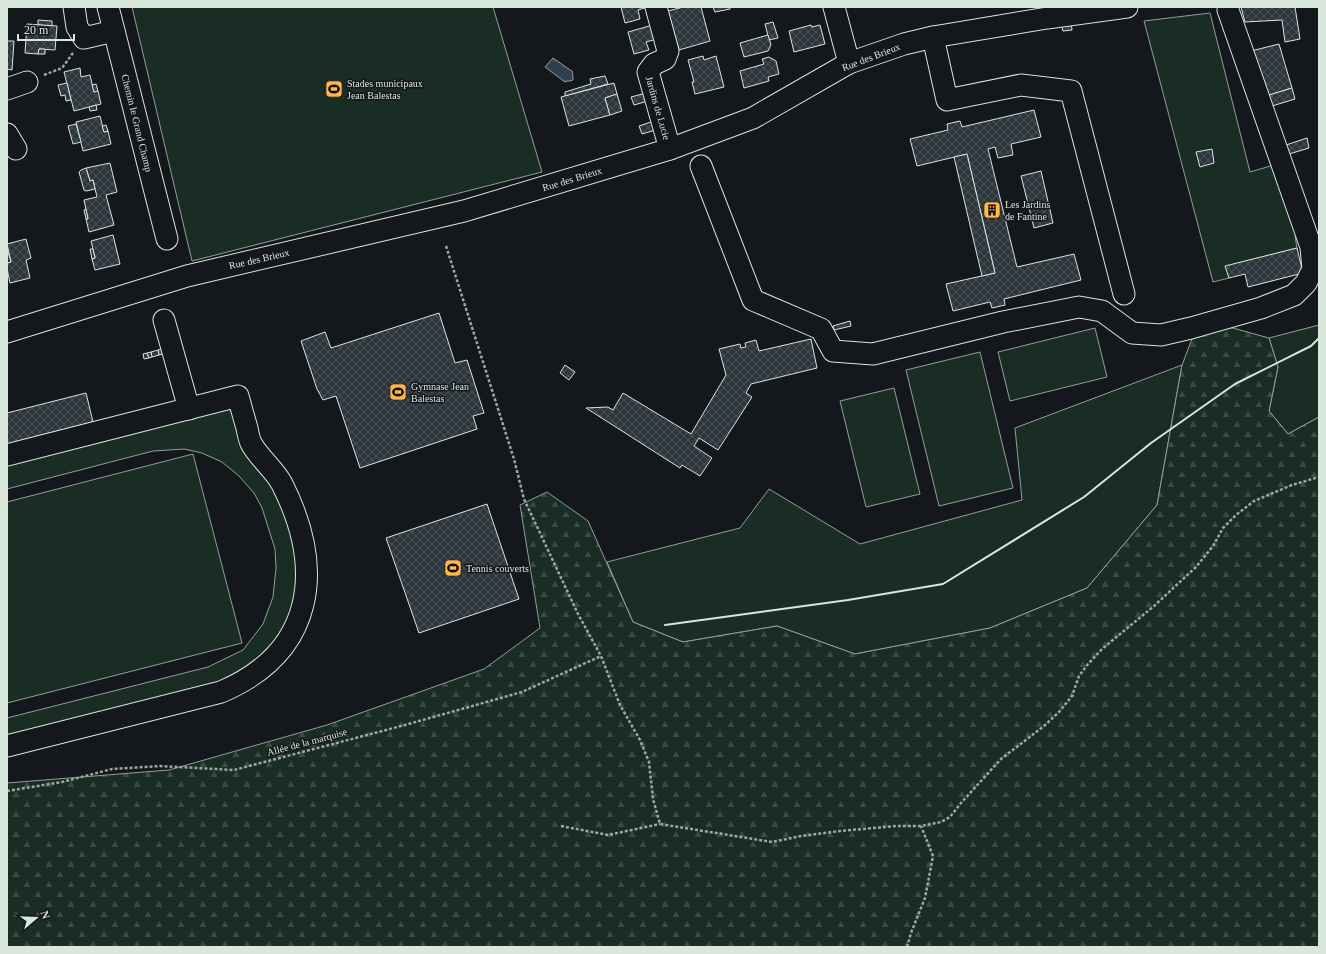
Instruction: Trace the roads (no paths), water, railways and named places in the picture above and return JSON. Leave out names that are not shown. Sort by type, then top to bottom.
[{"type":"street","points":[[74,7],[77,27],[84,38],[114,31]]},
{"type":"street","name":"Chemin le Grand Champ","points":[[108,7],[167,239]]},
{"type":"street","name":"Jardins de Lucie","points":[[656,7],[668,51],[665,59],[654,64],[648,72],[670,149]]},
{"type":"street","points":[[834,7],[849,63]]},
{"type":"street","name":"Rue des Brieux","points":[[7,332],[187,276],[464,211],[670,149],[753,118],[849,63],[904,44],[933,37],[1127,7]]},
{"type":"street","points":[[701,166],[753,300],[820,328],[833,351],[872,354],[1003,322],[1079,307],[1102,311],[1132,334],[1161,335],[1261,308],[1294,296],[1306,283],[1313,269],[1311,247],[1228,10]]},
{"type":"street","points":[[933,37],[948,100],[1021,84],[1071,91],[1124,294]]},
{"type":"street","points":[[7,89],[27,82]]},
{"type":"street","points":[[164,320],[189,409]]},
{"type":"street","points":[[7,455],[238,396],[251,443],[282,483],[297,519],[304,543],[306,568],[306,588],[301,614],[290,637],[275,657],[255,674],[239,684],[221,692],[7,746]]},
{"type":"water","points":[[553,58],[573,72],[573,80],[565,82],[545,67]]},
{"type":"place","name":"Stades municipaux Jean Balestas","points":[[334,89]]},
{"type":"place","name":"Les Jardins de Fantine","points":[[992,210]]},
{"type":"place","name":"Gymnase Jean Balestas","points":[[398,392]]},
{"type":"place","name":"Tennis couverts","points":[[453,568]]}]
